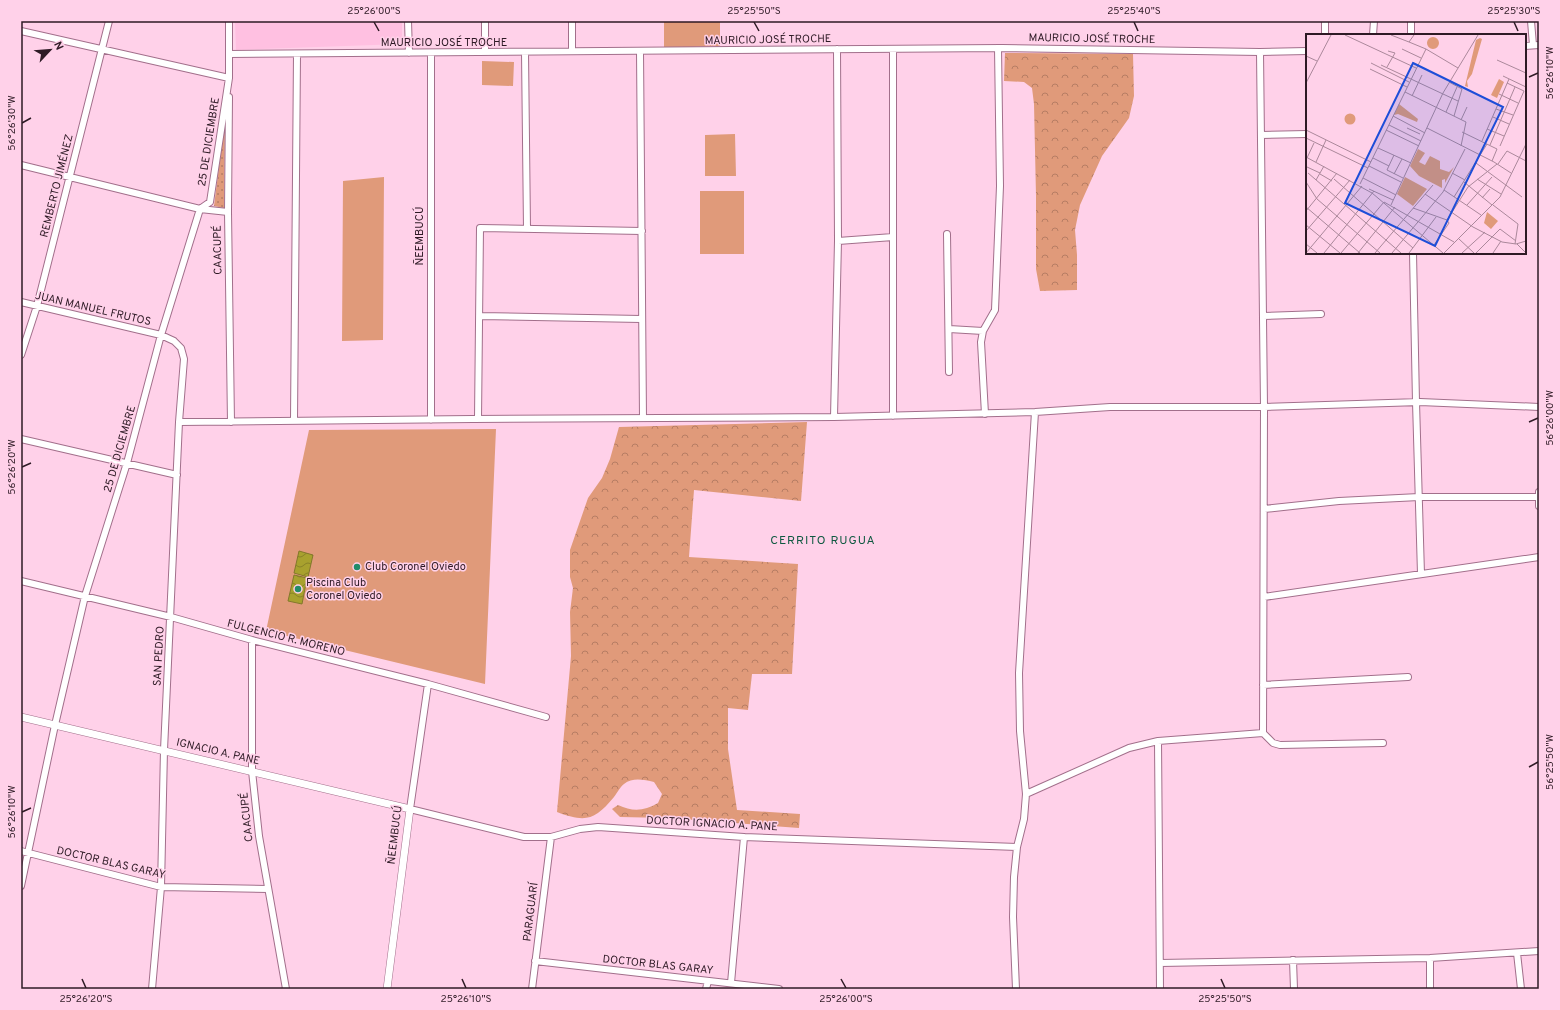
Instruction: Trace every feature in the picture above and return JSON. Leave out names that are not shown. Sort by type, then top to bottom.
[{"type":"street","name":"REMBERTO JIMÉNEZ","points":[[21,355],[38,306],[109,21]]},
{"type":"street","name":"25 DE DICIEMBRE","points":[[21,886],[24,852],[86,596],[127,463],[161,335],[200,209],[210,202],[229,78],[229,21]]},
{"type":"street","points":[[408,21],[408,53]]},
{"type":"street","points":[[485,21],[485,52]]},
{"type":"street","points":[[572,21],[572,51]]},
{"type":"street","points":[[1325,21],[1325,34]]},
{"type":"street","points":[[1373,34],[1374,21]]},
{"type":"street","points":[[1411,21],[1411,34]]},
{"type":"street","points":[[1526,46],[1536,45],[1531,21]]},
{"type":"street","points":[[21,31],[229,78]]},
{"type":"street","points":[[985,414],[981,342],[983,331],[995,310],[1000,186],[998,48]]},
{"type":"street","name":"MAURICIO JOSÉ TROCHE","points":[[230,54],[998,48],[1260,52],[1306,51]]},
{"type":"street","points":[[834,417],[838,241],[837,49]]},
{"type":"street","points":[[893,416],[894,49]]},
{"type":"street","points":[[640,51],[643,418]]},
{"type":"street","points":[[525,52],[527,229]]},
{"type":"street","points":[[1260,52],[1264,407],[1263,733],[1273,743],[1280,745],[1383,743]]},
{"type":"street","name":"ÑEEMBUCÚ","points":[[431,53],[431,420]]},
{"type":"street","points":[[294,421],[297,54]]},
{"type":"street","name":"CAACUPÉ","points":[[229,78],[228,212],[230,422]]},
{"type":"street","points":[[1261,135],[1306,134]]},
{"type":"street","points":[[21,165],[200,209],[228,212]]},
{"type":"street","points":[[478,419],[480,228],[642,231]]},
{"type":"street","points":[[947,234],[949,372]]},
{"type":"street","points":[[838,241],[893,237]]},
{"type":"street","points":[[1413,254],[1421,574]]},
{"type":"street","name":"JUAN MANUEL FRUTOS","points":[[21,302],[161,335]]},
{"type":"street","points":[[1263,316],[1321,314]]},
{"type":"street","points":[[479,316],[641,319]]},
{"type":"street","points":[[949,329],[983,331]]},
{"type":"street","name":"SAN PEDRO","points":[[152,989],[161,887],[164,750],[179,422],[184,358],[181,348],[174,341],[161,335]]},
{"type":"street","points":[[179,422],[834,417],[985,414],[1110,408],[1264,407],[1416,402],[1539,407]]},
{"type":"street","points":[[1016,989],[1013,917],[1017,847],[1024,819],[1026,794],[1020,731],[1019,673],[1035,412]]},
{"type":"street","points":[[21,440],[177,475]]},
{"type":"street","points":[[1539,492],[1539,506]]},
{"type":"street","points":[[1264,509],[1339,501],[1419,497],[1539,497]]},
{"type":"street","points":[[1264,597],[1539,557]]},
{"type":"street","name":"FULGENCIO R. MORENO","points":[[21,581],[170,617],[252,640],[428,684],[546,717]]},
{"type":"street","name":"CAACUPÉ","points":[[252,640],[252,771],[259,836],[286,989]]},
{"type":"street","points":[[1263,685],[1408,678]]},
{"type":"street","name":"ÑEEMBUCÚ","points":[[387,989],[410,808],[428,684]]},
{"type":"street","name":"IGNACIO A. PANE","points":[[21,717],[410,808]]},
{"type":"street","points":[[1026,794],[1129,748],[1158,741],[1263,733]]},
{"type":"street","points":[[1158,741],[1160,989]]},
{"type":"street","name":"DOCTOR IGNACIO A. PANE","points":[[410,808],[524,837],[551,837],[580,829],[598,827],[744,837],[1017,847]]},
{"type":"street","name":"PARAGUARÍ","points":[[532,989],[551,837]]},
{"type":"street","points":[[731,983],[744,837]]},
{"type":"street","name":"DOCTOR BLAS GARAY","points":[[24,852],[161,887],[268,889]]},
{"type":"street","points":[[1160,962],[1430,958],[1539,951]]},
{"type":"street","points":[[1517,953],[1521,989]]},
{"type":"street","points":[[1430,958],[1430,989]]},
{"type":"street","points":[[1293,960],[1294,989]]},
{"type":"street","name":"DOCTOR BLAS GARAY","points":[[535,961],[779,989]]},
{"type":"street","points":[[706,989],[708,981]]},
{"type":"shaded area","points":[[235,21],[402,21],[402,44],[236,50]]},
{"type":"green space","points":[[664,21],[720,21],[720,46],[664,48]]},
{"type":"green space","points":[[1005,53],[1133,54],[1134,96],[1129,118],[1102,156],[1080,205],[1075,230],[1077,290],[1040,291],[1036,269],[1034,104],[1032,88],[1024,82],[1004,81]]},
{"type":"green space","points":[[482,61],[514,62],[513,86],[482,85]]},
{"type":"green space","points":[[225,119],[224,208],[214,206]]},
{"type":"green space","points":[[735,134],[736,176],[705,176],[705,135]]},
{"type":"green space","points":[[384,177],[383,340],[342,341],[343,181]]},
{"type":"green space","points":[[700,191],[744,191],[744,254],[700,254]]},
{"type":"green space","points":[[807,422],[801,501],[694,490],[689,557],[798,564],[792,674],[752,674],[748,710],[728,708],[728,749],[737,810],[800,814],[799,828],[668,818],[620,817],[612,809],[618,805],[629,809],[638,810],[648,808],[658,803],[662,794],[654,782],[646,780],[631,780],[624,784],[607,805],[595,815],[575,818],[557,812],[571,656],[570,612],[573,588],[570,577],[570,550],[588,498],[602,478],[610,459],[619,427]]},
{"type":"green space","points":[[496,429],[485,684],[266,631],[309,430]]},
{"type":"water","points":[[299,551],[313,555],[308,577],[294,573]]},
{"type":"water","name":"Piscina Club Coronel Oviedo","points":[[294,575],[307,578],[302,604],[288,601]]},
{"type":"place","name":"Club Coronel Oviedo","points":[[357,567]]},
{"type":"place","name":"Piscina Club Coronel Oviedo","points":[[298,589]]},
{"type":"district","name":"CERRITO RUGUA","points":[[823,541]]}]
